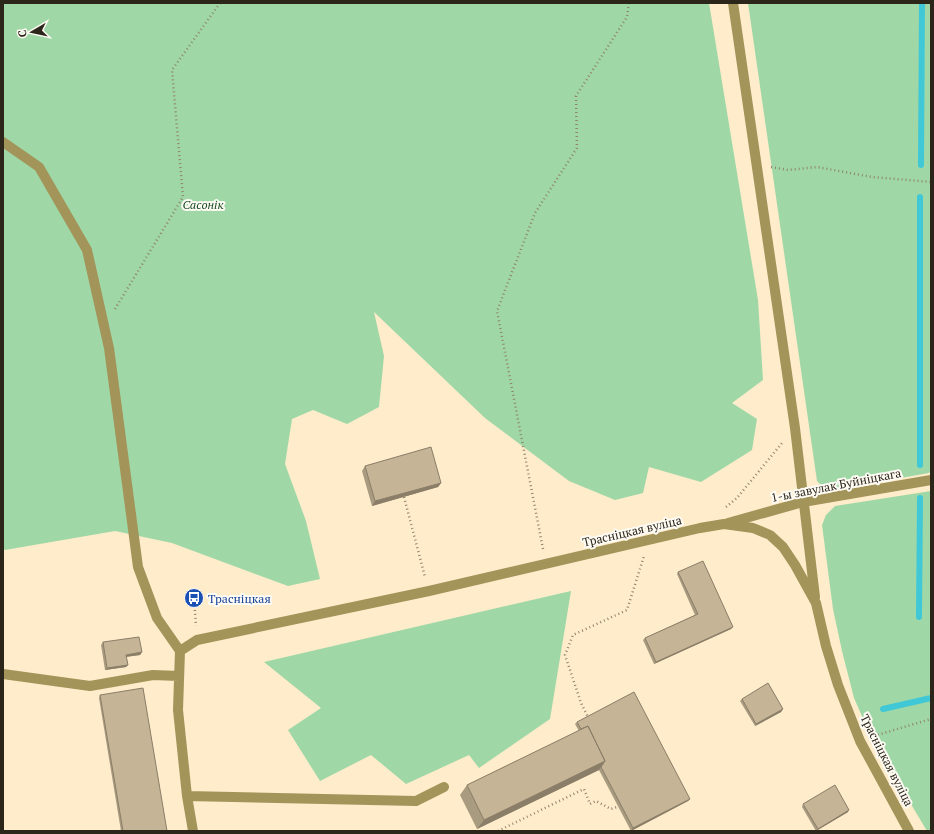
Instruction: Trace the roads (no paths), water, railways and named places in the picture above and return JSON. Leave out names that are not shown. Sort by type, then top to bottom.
[{"type":"street","points":[[733,3],[795,428],[816,603]]},
{"type":"street","points":[[3,142],[38,167],[87,250],[110,348],[138,567],[157,618],[180,651],[178,710],[187,796],[193,831]]},
{"type":"street","name":"1-ы завулак Буйніцкага","points":[[724,524],[804,502],[931,480]]},
{"type":"street","name":"Трасніцкая вуліца","points":[[180,651],[197,640],[429,591],[648,540],[724,524],[753,528],[770,535],[783,547],[795,565],[816,603],[826,646],[838,685],[860,741],[909,831]]},
{"type":"street","points":[[3,674],[90,686],[153,675],[179,676]]},
{"type":"street","points":[[187,796],[416,801],[444,787]]},
{"type":"waterway","points":[[921,165],[922,3]]},
{"type":"waterway","points":[[920,197],[920,465]]},
{"type":"waterway","points":[[919,617],[920,498]]},
{"type":"waterway","points":[[883,709],[931,698]]},
{"type":"place","name":"Трасніцкая","points":[[194,598]]},
{"type":"park label","name":"Сасонік","points":[[203,204]]}]
